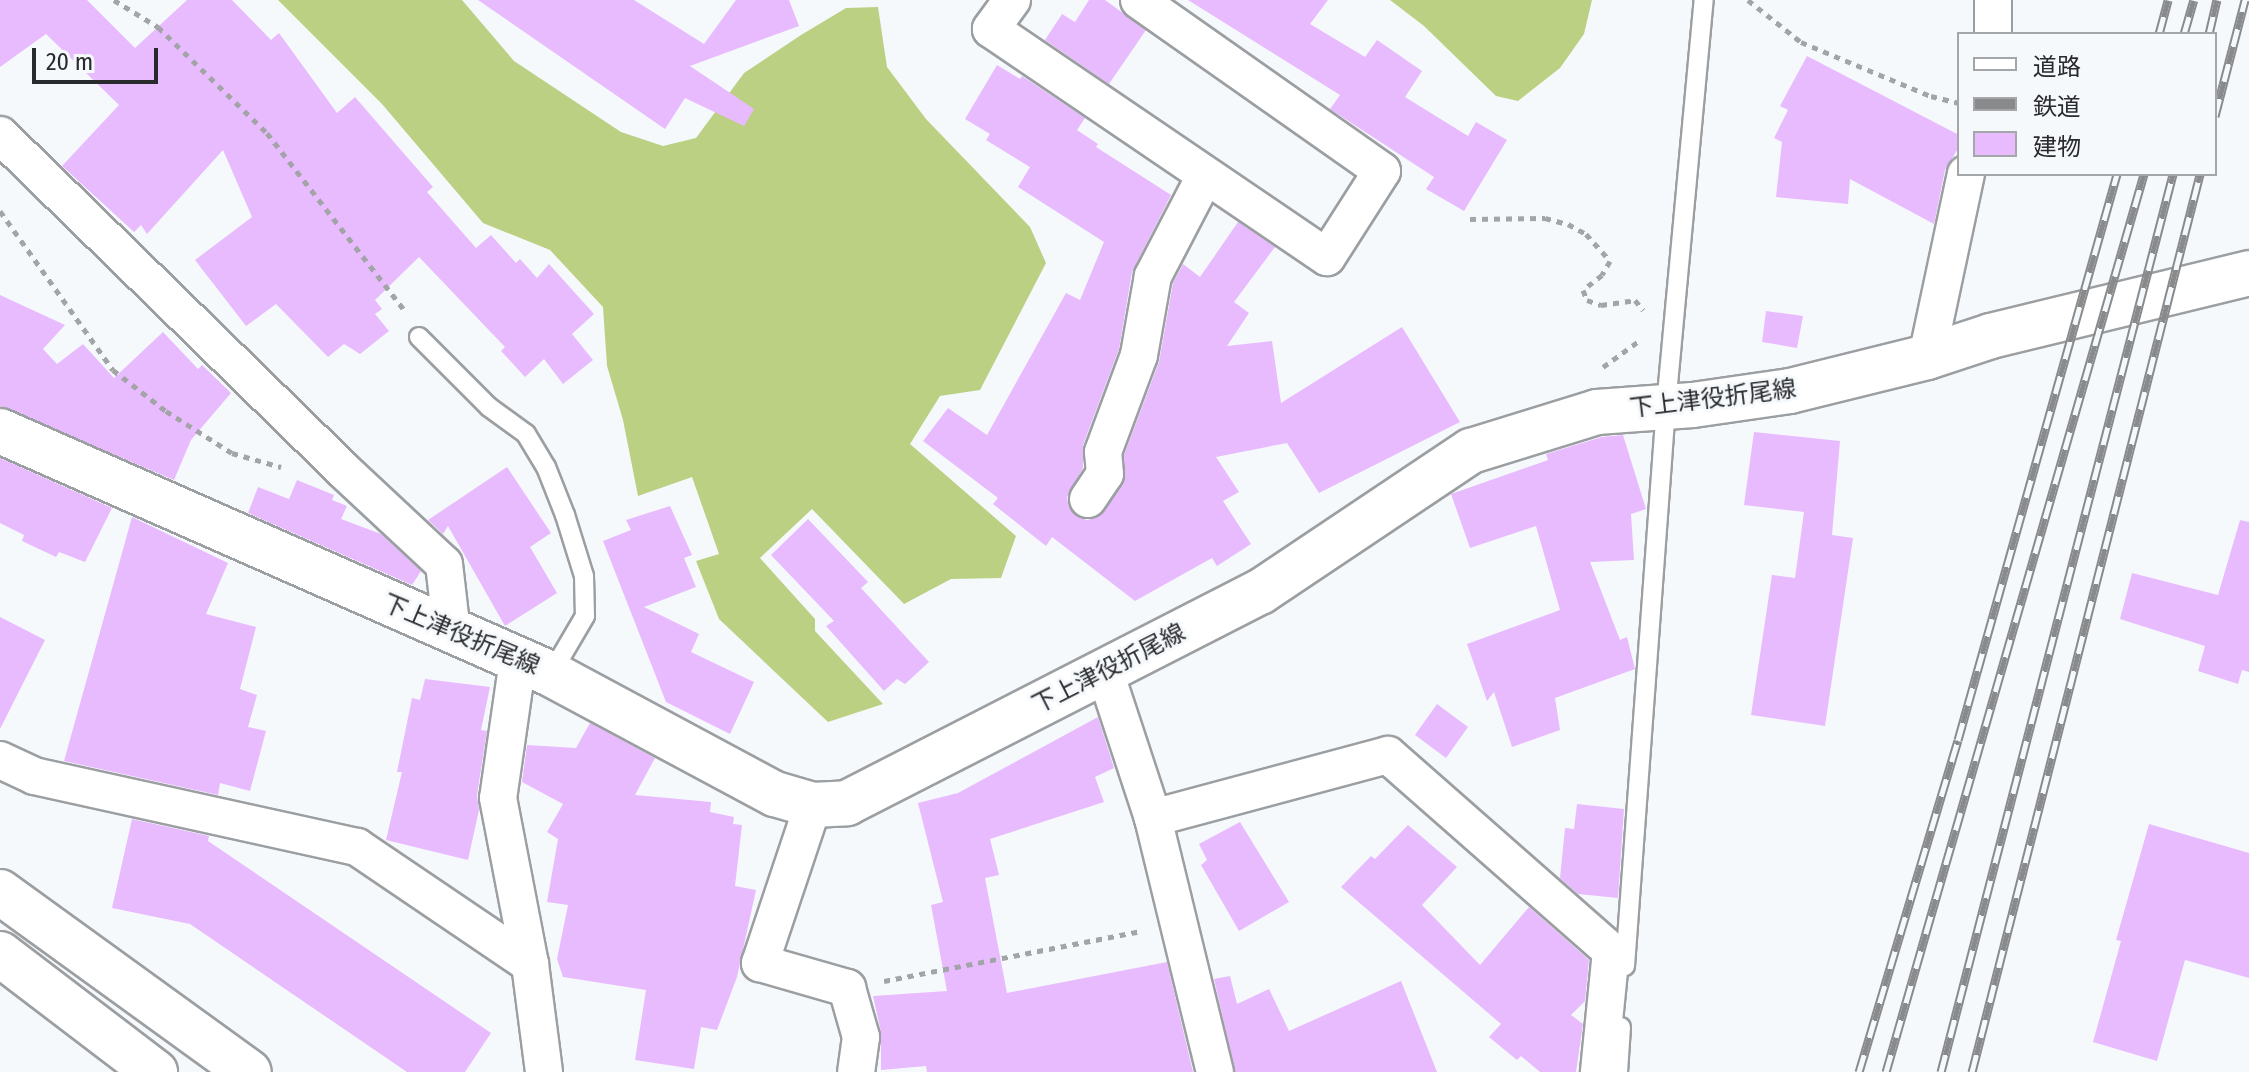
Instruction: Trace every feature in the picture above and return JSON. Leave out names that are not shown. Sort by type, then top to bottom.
[{"type":"main road","name":"下上津役折尾線","points":[[0,431],[535,667],[775,794],[813,805],[847,803],[1260,592],[1471,451],[1597,412],[1790,391],[1927,357],[1991,336],[2249,273]]},
{"type":"main road","points":[[0,892],[249,1072]]},
{"type":"main road","points":[[0,954],[155,1072]]},
{"type":"street","points":[[1012,0],[991,29],[1327,257],[1382,171],[1139,0]]},
{"type":"street","points":[[1993,0],[1993,32]]},
{"type":"street","points":[[0,135],[342,469],[444,564],[452,633]]},
{"type":"street","points":[[1088,499],[1105,474],[1103,452],[1139,355],[1153,276],[1205,176]]},
{"type":"street","points":[[1927,357],[1966,176]]},
{"type":"street","points":[[535,667],[498,798],[530,964],[544,1072]]},
{"type":"street","points":[[1105,672],[1153,818],[1215,1072]]},
{"type":"street","points":[[1153,818],[1388,755],[1611,951],[1599,1072]]},
{"type":"street","points":[[0,760],[34,776],[357,847],[530,964]]},
{"type":"street","points":[[813,805],[760,963],[847,988],[861,1037],[856,1072]]},
{"type":"lane","points":[[1618,1072],[1666,406],[1704,0]]},
{"type":"lane","points":[[419,337],[489,407],[526,434],[546,467],[565,515],[584,576],[585,616],[535,667]]},
{"type":"path","points":[[114,0],[158,27],[267,133],[400,300],[419,337]]},
{"type":"path","points":[[1748,0],[1801,42],[1931,96],[1957,102]]},
{"type":"path","points":[[0,211],[113,370],[166,411],[232,453],[290,470]]},
{"type":"path","points":[[1470,219],[1545,218],[1586,234],[1610,261],[1602,275],[1583,290],[1587,300],[1601,305],[1635,300],[1643,305],[1644,322]]},
{"type":"path","points":[[1591,372],[1639,344],[1641,333]]},
{"type":"path","points":[[847,988],[1179,924]]},
{"type":"green space","points":[[278,0],[462,0],[514,61],[621,132],[663,146],[696,138],[744,73],[801,35],[846,8],[878,7],[887,67],[926,119],[1030,227],[1046,263],[980,390],[940,396],[910,444],[1016,536],[1001,578],[951,579],[904,604],[812,509],[760,558],[815,619],[815,631],[883,704],[828,722],[719,619],[696,561],[719,554],[692,477],[638,496],[623,420],[607,366],[603,307],[550,250],[483,223],[382,104]]},
{"type":"green space","points":[[1390,0],[1592,0],[1584,34],[1560,68],[1518,101],[1496,96],[1424,26]]},
{"type":"building","points":[[0,0],[87,0],[135,48],[187,0],[232,0],[271,40],[279,33],[337,113],[355,97],[433,187],[427,192],[476,248],[491,235],[516,263],[520,259],[537,278],[549,264],[594,314],[572,334],[593,360],[563,384],[544,359],[525,377],[501,351],[505,347],[419,257],[375,300],[382,309],[375,314],[389,331],[360,354],[344,344],[328,357],[276,304],[246,326],[195,260],[252,217],[223,150],[147,234],[141,225],[134,232],[62,166],[119,105],[46,34],[0,67]]},
{"type":"building","points":[[478,0],[634,0],[704,44],[736,0],[789,0],[799,26],[690,66],[754,109],[744,126],[685,98],[665,129]]},
{"type":"building","points":[[1089,0],[1105,0],[1146,30],[1109,84],[1045,40],[1062,14],[1075,22]]},
{"type":"building","points":[[1188,0],[1328,0],[1310,24],[1365,57],[1377,40],[1422,71],[1405,97],[1468,136],[1476,122],[1507,140],[1464,211],[1426,189],[1434,177],[1330,109],[1340,95]]},
{"type":"building","points":[[1807,56],[1957,134],[1957,150],[1945,170],[1934,224],[1850,179],[1848,204],[1776,197],[1782,142],[1774,138],[1788,110],[1780,106]]},
{"type":"building","points":[[997,65],[1020,79],[1022,76],[1085,118],[1077,130],[1098,144],[1096,147],[1171,195],[1132,272],[1119,349],[1083,445],[1083,468],[1067,497],[1069,507],[1076,516],[1087,520],[1098,517],[1123,485],[1124,455],[1159,362],[1173,283],[1183,264],[1200,277],[1238,222],[1275,247],[1234,302],[1249,313],[1227,346],[1272,341],[1281,403],[1402,327],[1460,422],[1319,493],[1287,443],[1216,457],[1239,492],[1223,501],[1251,544],[1217,566],[1212,558],[1135,601],[1052,537],[1046,546],[993,504],[998,498],[923,441],[948,408],[987,435],[1066,293],[1080,300],[1104,242],[1018,187],[1030,167],[986,140],[990,134],[965,119]]},
{"type":"building","points":[[0,295],[65,325],[43,349],[57,364],[83,344],[114,378],[163,332],[198,369],[202,365],[231,393],[191,440],[174,480],[0,406]]},
{"type":"building","points":[[1766,311],[1803,316],[1797,348],[1762,342]]},
{"type":"building","points":[[1754,432],[1840,441],[1832,535],[1853,538],[1825,726],[1751,715],[1772,575],[1795,578],[1804,512],[1744,505]]},
{"type":"building","points":[[1623,435],[1646,509],[1631,514],[1634,560],[1590,562],[1620,640],[1627,637],[1635,669],[1555,698],[1560,730],[1512,747],[1494,692],[1487,701],[1467,644],[1560,610],[1536,526],[1470,548],[1451,494],[1548,460],[1546,454],[1602,437]]},
{"type":"building","points":[[0,458],[112,508],[85,562],[59,552],[56,557],[22,541],[24,535],[0,523]]},
{"type":"building","points":[[507,467],[551,533],[530,547],[557,593],[505,626],[448,526],[443,534],[428,520]]},
{"type":"building","points":[[297,480],[334,495],[332,500],[347,506],[341,519],[381,534],[421,571],[412,585],[248,513],[258,487],[289,499]]},
{"type":"building","points":[[670,506],[692,555],[684,558],[696,587],[644,607],[699,634],[691,652],[754,682],[730,734],[666,702],[603,541],[631,530],[626,520]]},
{"type":"building","points":[[132,517],[228,563],[206,614],[256,627],[240,689],[257,695],[248,727],[266,731],[250,791],[220,783],[218,795],[64,761]]},
{"type":"building","points":[[808,519],[868,582],[861,588],[929,662],[905,684],[897,679],[884,691],[826,626],[834,621],[771,555]]},
{"type":"building","points":[[2240,520],[2249,522],[2249,672],[2242,670],[2238,684],[2198,671],[2205,646],[2120,619],[2132,573],[2218,595]]},
{"type":"building","points":[[0,617],[45,640],[0,729]]},
{"type":"building","points":[[425,679],[490,687],[481,730],[487,731],[477,795],[479,810],[468,860],[386,840],[402,772],[397,772],[412,698],[420,700]]},
{"type":"building","points":[[1437,704],[1468,727],[1446,758],[1415,735]]},
{"type":"building","points":[[1098,717],[1114,768],[1095,777],[1104,802],[990,839],[999,875],[985,878],[1007,993],[1167,962],[1193,1072],[927,1072],[926,1066],[881,1070],[881,1032],[873,996],[947,991],[931,905],[943,902],[918,803],[958,793]]},
{"type":"building","points":[[590,723],[655,758],[635,795],[711,802],[710,812],[734,817],[733,824],[742,825],[735,886],[756,890],[737,977],[717,1030],[701,1027],[694,1069],[635,1060],[646,990],[563,977],[557,959],[568,905],[547,902],[558,839],[547,832],[563,804],[522,782],[527,745],[576,748]]},
{"type":"building","points":[[1577,804],[1624,809],[1618,898],[1578,894],[1560,878],[1565,828],[1574,829]]},
{"type":"building","points":[[132,819],[209,836],[208,841],[491,1033],[465,1072],[407,1072],[190,924],[112,908]]},
{"type":"building","points":[[1240,822],[1289,902],[1239,931],[1201,865],[1207,860],[1199,844]]},
{"type":"building","points":[[2149,824],[2249,853],[2249,978],[2185,960],[2157,1061],[2093,1042],[2121,941],[2116,940]]},
{"type":"building","points":[[1408,825],[1457,867],[1422,905],[1480,965],[1529,907],[1589,960],[1585,1001],[1571,1015],[1583,1024],[1576,1072],[1540,1072],[1521,1056],[1517,1060],[1489,1037],[1501,1024],[1341,887],[1371,856],[1375,859]]},
{"type":"building","points":[[1230,976],[1237,1004],[1269,989],[1289,1031],[1401,981],[1437,1072],[1235,1072],[1214,979]]},
{"type":"railway","points":[[2160,32],[2168,0]]},
{"type":"railway","points":[[2185,32],[2194,0]]},
{"type":"railway","points":[[2209,32],[2217,0]]},
{"type":"railway","points":[[2217,108],[2245,0]]},
{"type":"railway","points":[[1859,1072],[1958,740],[2116,176]]},
{"type":"railway","points":[[1886,1072],[2143,176]]},
{"type":"railway","points":[[1941,1072],[2172,176]]},
{"type":"railway","points":[[1972,1072],[2199,176]]}]
